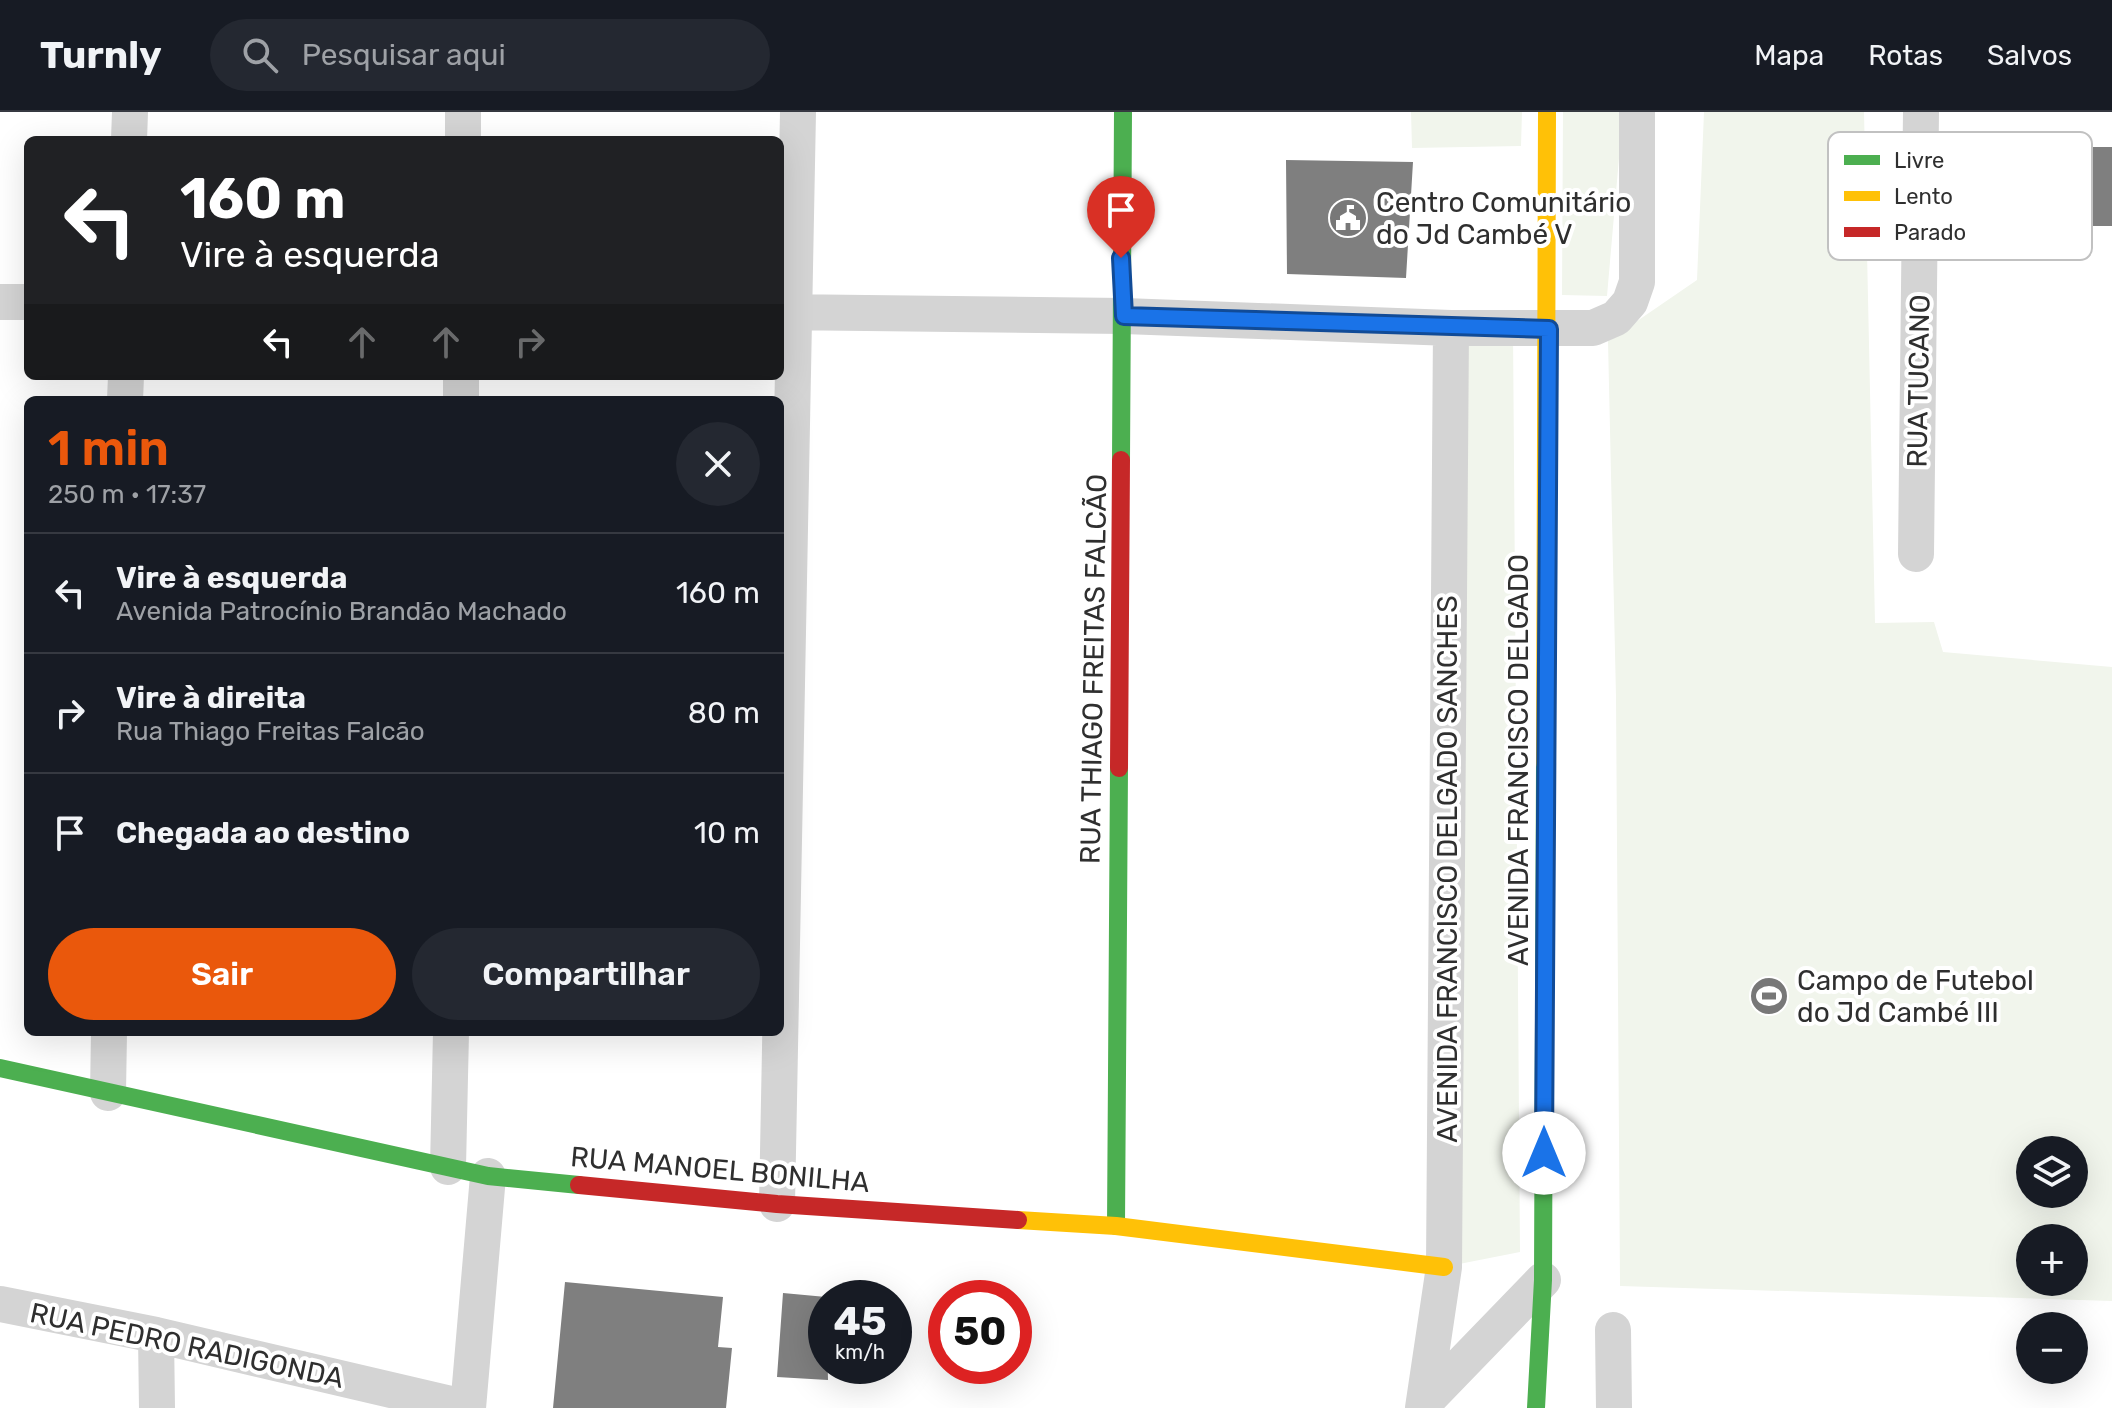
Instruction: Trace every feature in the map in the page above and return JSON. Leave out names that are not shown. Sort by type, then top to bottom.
[{"type":"street","points":[[129,136],[130,112]]},
{"type":"street","points":[[463,112],[463,136]]},
{"type":"street","points":[[784,636],[788,312],[798,112]]},
{"type":"street","name":"RUA THIAGO FREITAS FALCÃO","points":[[1116,1226],[1123,112]]},
{"type":"street","name":"AVENIDA FRANCISCO DELGADO","points":[[1536,1408],[1543,1280],[1549,329],[1547,112]]},
{"type":"street","points":[[788,312],[1124,316],[1451,328],[1593,328],[1616,318],[1630,302],[1637,282],[1637,112]]},
{"type":"street","name":"RUA TUCANO","points":[[1921,112],[1921,132]]},
{"type":"street","name":"RUA TUCANO","points":[[1916,554],[1919,260]]},
{"type":"street","points":[[0,302],[24,302]]},
{"type":"street","name":"AVENIDA FRANCISCO DELGADO SANCHES","points":[[1423,1405],[1444,1267],[1451,328]]},
{"type":"street","points":[[108,1093],[109,1036]]},
{"type":"street","points":[[448,1167],[451,1036]]},
{"type":"street","points":[[777,1204],[779,1036]]},
{"type":"street","name":"RUA MANOEL BONILHA","points":[[0,1068],[488,1176],[777,1204],[1116,1226],[1444,1267]]},
{"type":"street","points":[[468,1408],[488,1176]]},
{"type":"street","points":[[1423,1405],[1543,1280]]},
{"type":"street","name":"RUA PEDRO RADIGONDA","points":[[0,1304],[156,1335],[468,1408]]},
{"type":"street","points":[[1613,1330],[1614,1408]]},
{"type":"street","points":[[156,1335],[157,1408]]},
{"type":"shaded area","points":[[1411,112],[1522,112],[1521,146],[1412,148]]},
{"type":"shaded area","points":[[1563,112],[1623,112],[1607,296],[1562,295]]},
{"type":"shaded area","points":[[1704,112],[1864,112],[1864,132],[1828,132],[1828,260],[1867,260],[1875,623],[1934,622],[1943,652],[2112,667],[2112,1301],[1620,1286],[1616,697],[1608,341],[1697,280]]},
{"type":"shaded area","points":[[1454,330],[1513,330],[1520,1252],[1444,1267]]},
{"type":"building","points":[[2092,147],[2112,147],[2112,226],[2092,226]]},
{"type":"building","name":"Centro Comunitário do Jd Cambé V","points":[[1286,160],[1413,162],[1406,278],[1287,274]]},
{"type":"building","points":[[565,1282],[723,1297],[718,1347],[732,1348],[726,1408],[553,1408]]},
{"type":"building","points":[[783,1293],[808,1295],[808,1379],[777,1377]]},
{"type":"traffic: fast","points":[[1121,460],[1123,112]]},
{"type":"traffic: fast","points":[[1536,1408],[1543,1280],[1545,763]]},
{"type":"traffic: fast","points":[[1116,1226],[1119,768]]},
{"type":"traffic: fast","points":[[0,1068],[488,1176],[579,1185]]},
{"type":"traffic: slow","points":[[1545,763],[1547,112]]},
{"type":"traffic: slow","points":[[1018,1220],[1116,1226],[1444,1267]]},
{"type":"traffic: jam","points":[[1119,768],[1121,460]]},
{"type":"traffic: jam","points":[[579,1185],[777,1204],[1018,1220]]},
{"type":"place","name":"Centro Comunitário do Jd Cambé V","points":[[1348,218]]},
{"type":"place","name":"Campo de Futebol do Jd Cambé III","points":[[1769,996]]},
{"type":"route","points":[[1121,258],[1124,316],[1549,329],[1544,1153]]}]
